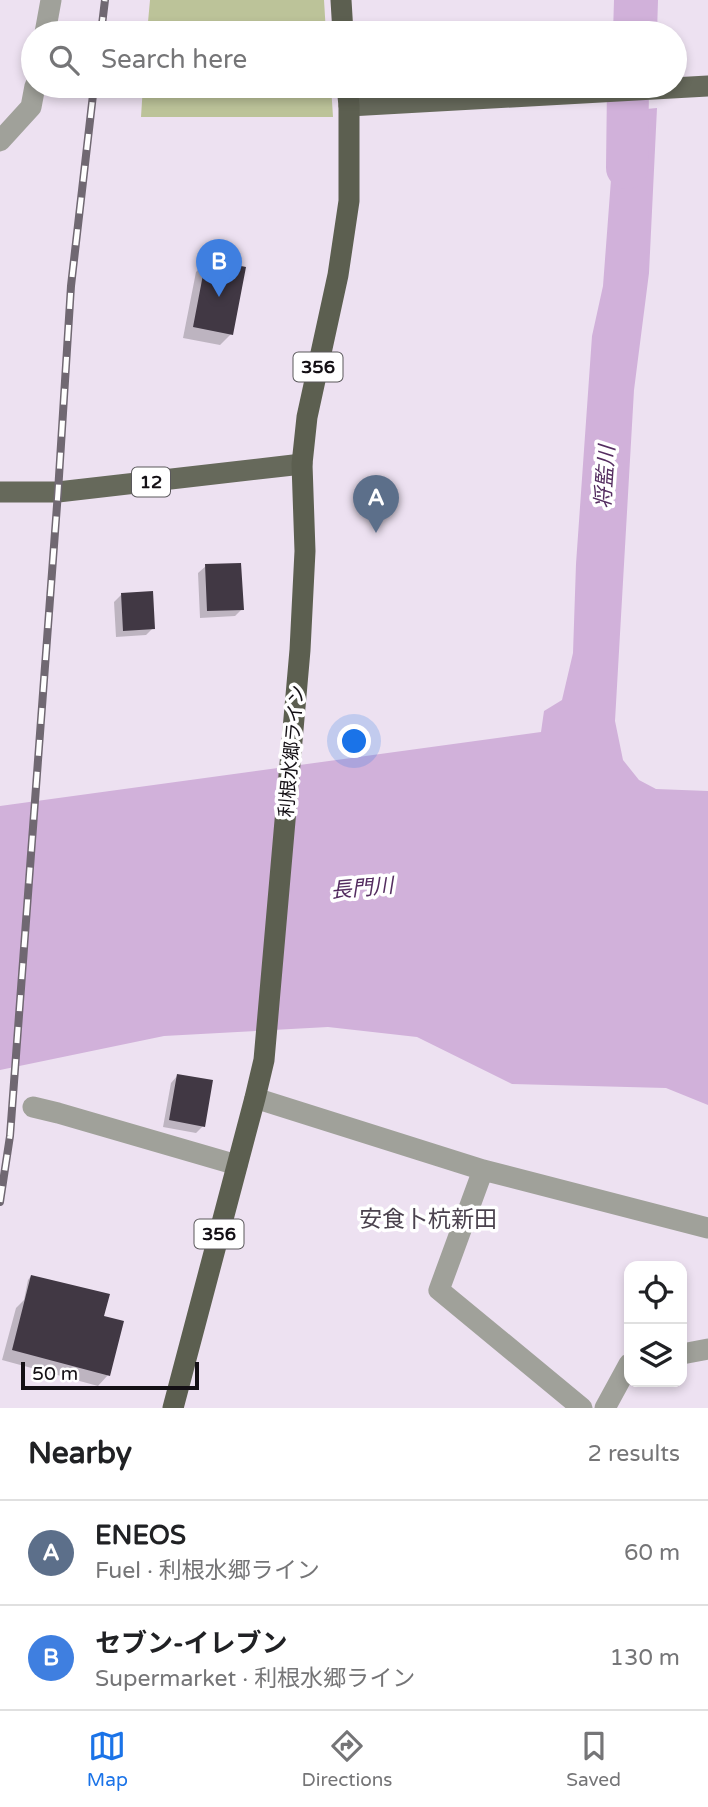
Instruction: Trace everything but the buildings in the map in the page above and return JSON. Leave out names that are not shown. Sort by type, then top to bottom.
[{"type":"highway","points":[[341,0],[342,21]]},
{"type":"highway","name":"利根水郷ライン","points":[[173,1408],[264,1060],[300,650],[305,551],[302,464],[307,417],[345,235],[349,201],[348,98]]},
{"type":"main road","points":[[687,88],[708,86]]},
{"type":"main road","name":"12","points":[[0,492],[58,492],[302,464]]},
{"type":"street","points":[[47,21],[51,0]]},
{"type":"street","points":[[0,141],[31,107],[33,98]]},
{"type":"street","points":[[255,1098],[483,1170],[708,1228]]},
{"type":"street","points":[[33,1107],[237,1165]]},
{"type":"street","points":[[483,1170],[439,1290],[582,1408]]},
{"type":"street","points":[[687,1353],[708,1349]]},
{"type":"street","points":[[606,1408],[624,1374]]},
{"type":"green space","points":[[150,0],[324,0],[325,21],[148,21]]},
{"type":"green space","points":[[142,98],[332,98],[333,117],[141,117]]},
{"type":"water","points":[[614,0],[658,0],[657,21],[613,21]]},
{"type":"water","name":"長門川","points":[[657,108],[649,273],[634,390],[615,721],[623,760],[639,780],[656,789],[708,791],[708,1105],[666,1088],[512,1084],[417,1037],[328,1027],[164,1036],[0,1070],[0,806],[541,732],[544,711],[562,700],[573,653],[576,564],[592,336],[603,286],[614,112]]},
{"type":"waterway","name":"将監川","points":[[627,168],[628,98]]},
{"type":"railway","points":[[102,21],[105,0]]},
{"type":"railway","points":[[0,1202],[10,1136],[71,286],[93,98]]},
{"type":"place","name":"セブン-イレブン","points":[[219,297]]},
{"type":"place","name":"ENEOS","points":[[376,533]]},
{"type":"district","name":"安食卜杭新田","points":[[428,1219]]}]
